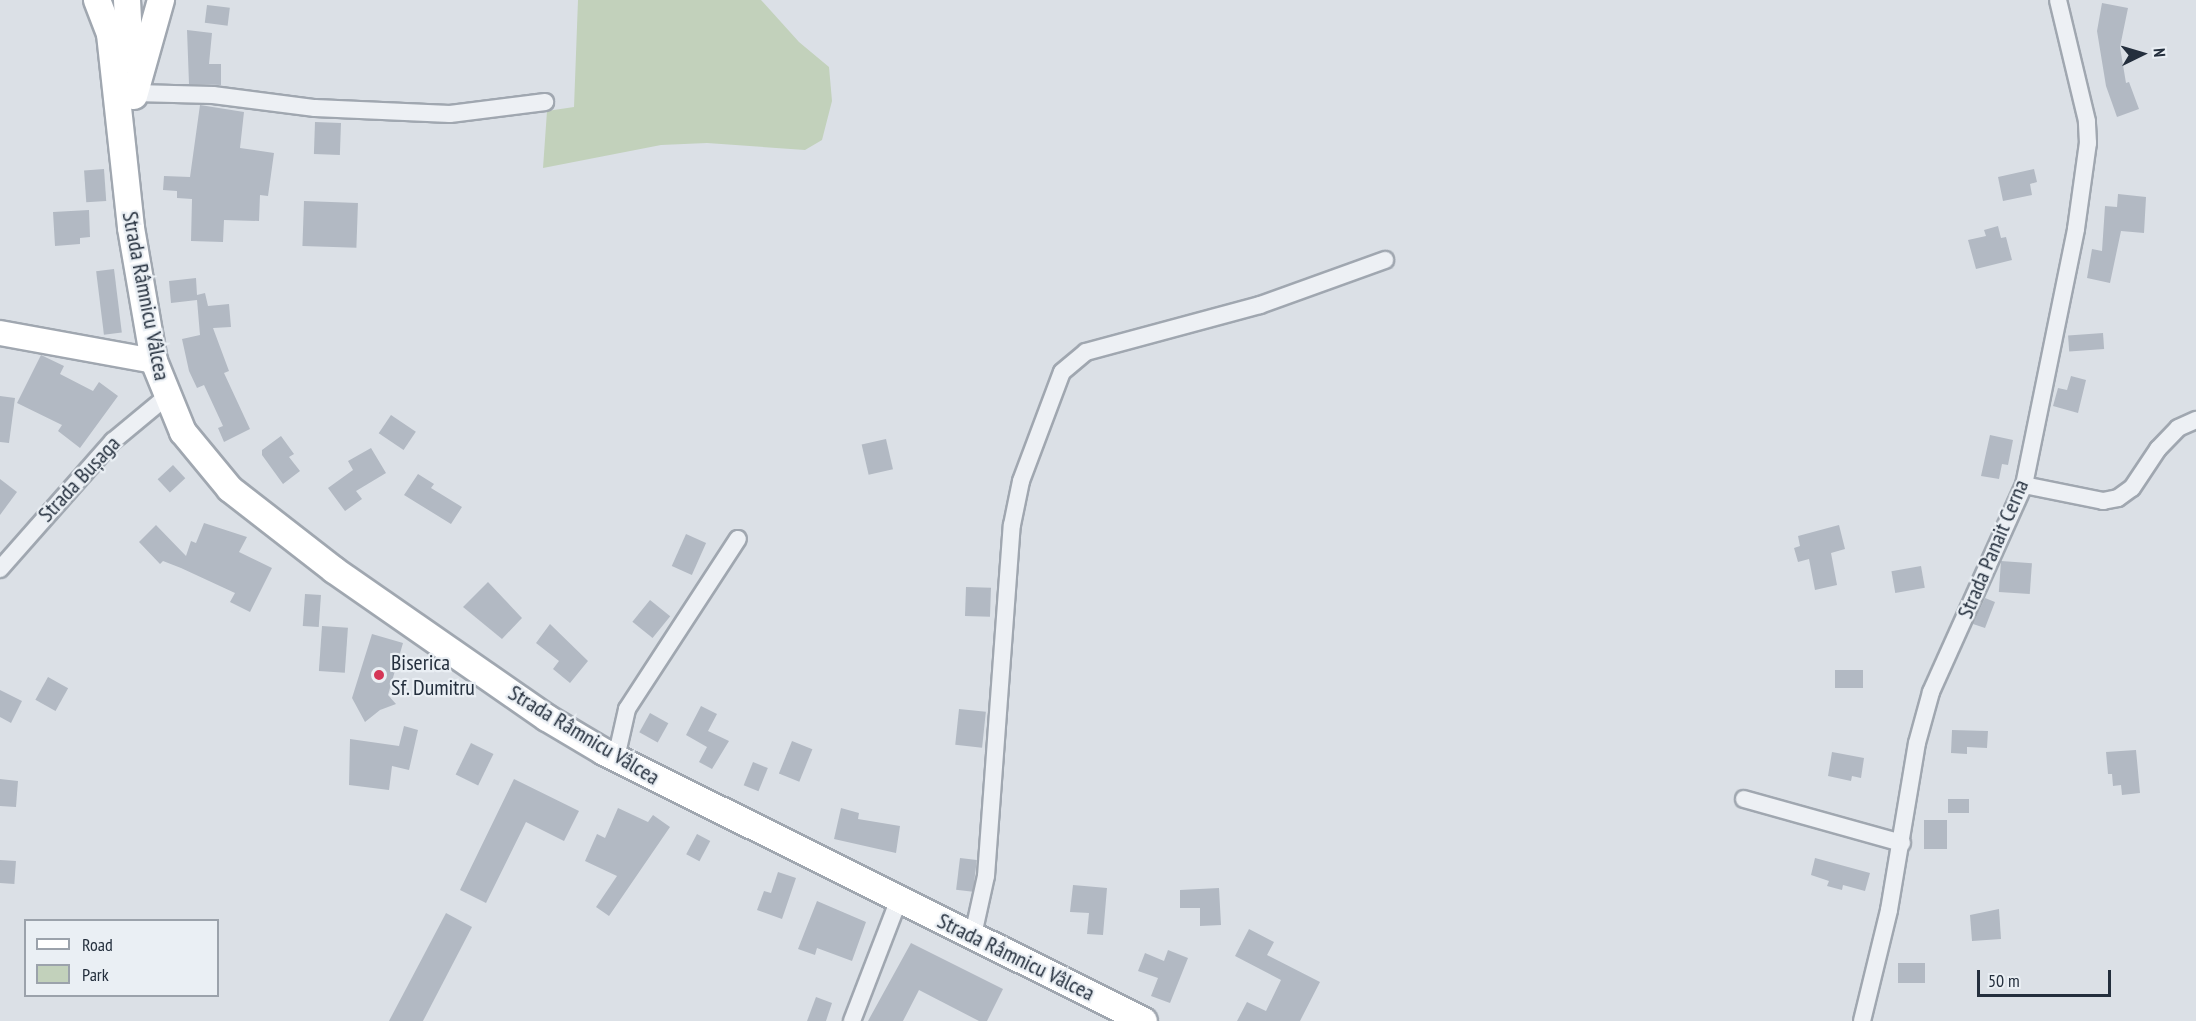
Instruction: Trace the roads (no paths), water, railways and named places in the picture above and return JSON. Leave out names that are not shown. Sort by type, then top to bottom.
[{"type":"main road","name":"Strada Râmnicu Vâlcea","points":[[97,0],[112,47],[125,173],[154,361],[166,397],[196,453],[265,519],[547,718],[616,758],[1143,1021]]},
{"type":"main road","name":"Strada Râmnicu Vâlcea","points":[[127,0],[126,23],[135,95]]},
{"type":"main road","name":"Strada Râmnicu Vâlcea","points":[[125,173],[135,95],[161,0]]},
{"type":"main road","points":[[0,333],[154,361]]},
{"type":"street","name":"Strada Panait Cerna","points":[[1862,1021],[1902,843],[1917,743],[1931,692],[2024,485],[2076,229],[2088,143],[2058,0]]},
{"type":"street","points":[[135,95],[213,95],[315,108],[450,114],[545,102]]},
{"type":"street","points":[[973,935],[986,876],[1012,525],[1025,471],[1062,372],[1086,352],[1260,305],[1385,260]]},
{"type":"street","name":"Strada Bușaga","points":[[0,569],[112,441],[166,397]]},
{"type":"street","points":[[2024,485],[2103,501],[2118,498],[2132,488],[2158,449],[2178,428],[2196,420]]},
{"type":"street","points":[[616,758],[627,709],[738,539]]},
{"type":"street","points":[[1744,800],[1902,843]]},
{"type":"street","points":[[852,1021],[899,899]]},
{"type":"place","name":"Biserica Sf. Dumitru","points":[[379,675]]}]
